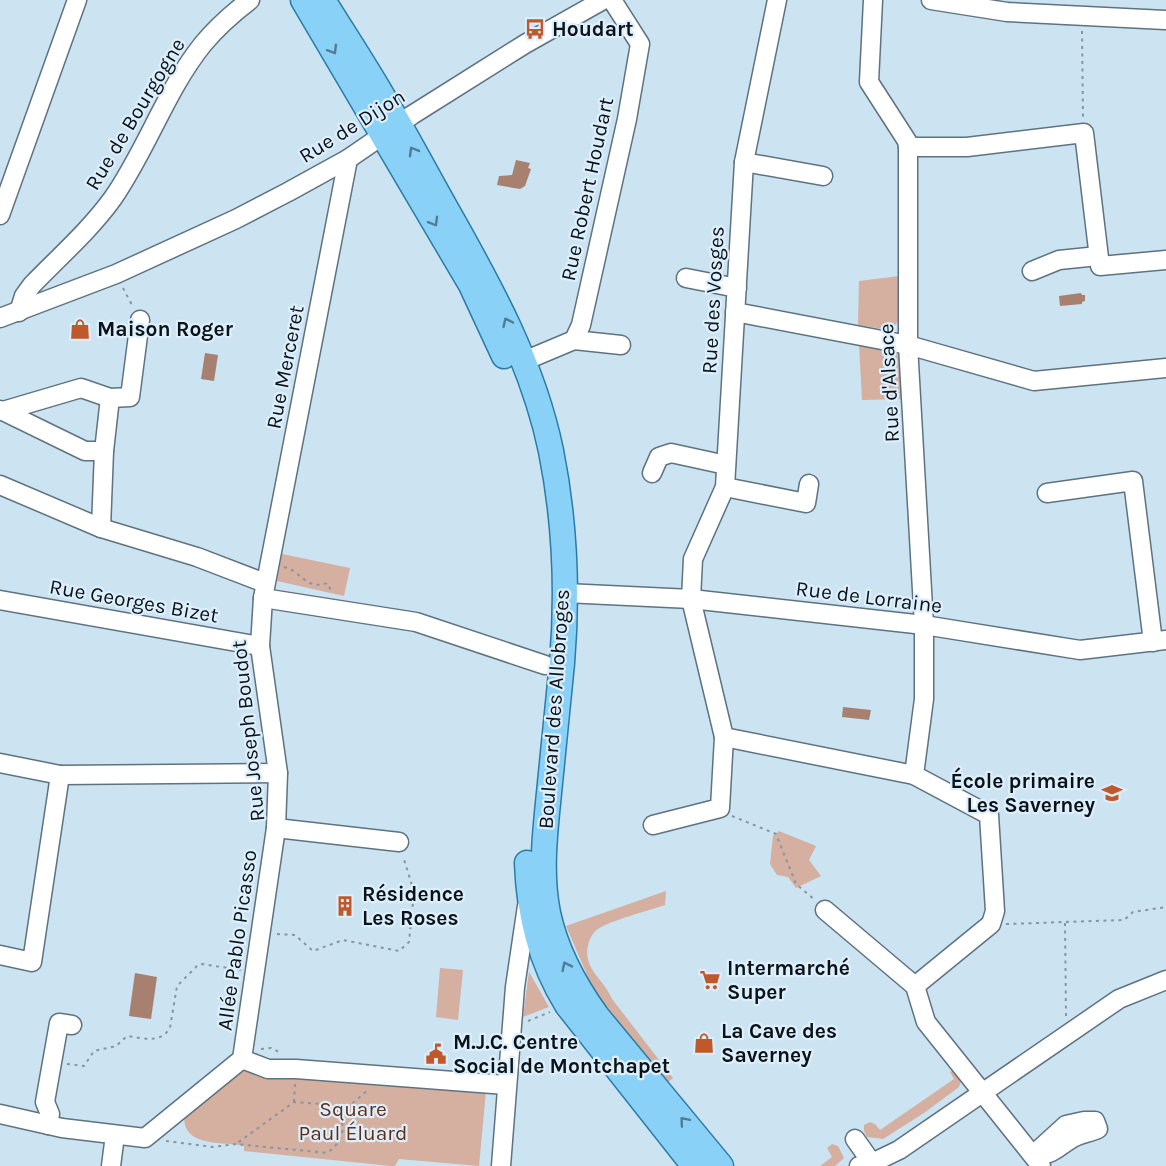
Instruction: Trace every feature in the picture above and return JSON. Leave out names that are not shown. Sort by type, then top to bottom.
[{"type":"main road","points":[[303,0],[391,129]]},
{"type":"main road","points":[[323,0],[391,129]]},
{"type":"main road","name":"Boulevard des Allobroges","points":[[391,129],[485,278],[524,361],[540,408],[554,471],[563,542],[565,593],[562,663],[543,853],[545,895],[553,933],[560,954],[581,994],[721,1166]]},
{"type":"main road","name":"Boulevard des Allobroges","points":[[391,129],[471,285],[511,372],[535,452],[543,495],[550,585],[527,863],[529,898],[542,956],[567,1005],[694,1166]]},
{"type":"street","points":[[0,215],[77,0]]},
{"type":"street","name":"Rue de Bourgogne","points":[[19,312],[24,296],[32,285],[90,226],[112,198],[130,171],[178,81],[203,44],[229,17],[250,0]]},
{"type":"street","name":"Rue de Dijon","points":[[0,318],[116,274],[236,219],[288,192],[348,159],[525,44],[603,0]]},
{"type":"street","name":"Rue Robert Houdart","points":[[574,340],[581,325],[627,119],[640,44],[612,0]]},
{"type":"street","name":"Rue des Vosges","points":[[720,808],[724,737],[691,599],[693,559],[725,487],[744,162],[777,0]]},
{"type":"street","name":"Rue d'Alsace","points":[[873,0],[869,82],[907,141],[908,147],[908,345],[924,625],[924,699],[914,775]]},
{"type":"street","points":[[931,0],[960,2],[1007,12],[1090,11],[1166,18]]},
{"type":"street","points":[[908,147],[968,147],[1084,133],[1100,266],[1166,260]]},
{"type":"street","name":"Rue Merceret","points":[[264,591],[348,159]]},
{"type":"street","points":[[744,162],[824,176]]},
{"type":"street","points":[[1032,271],[1059,260],[1098,256]]},
{"type":"street","points":[[686,278],[736,288]]},
{"type":"street","points":[[735,312],[908,345],[1035,381],[1166,368]]},
{"type":"street","points":[[1,411],[81,388],[110,398],[130,398],[140,320]]},
{"type":"street","points":[[524,361],[574,340],[621,345]]},
{"type":"street","points":[[101,528],[104,451],[110,398]]},
{"type":"street","points":[[1,411],[85,451],[104,451]]},
{"type":"street","points":[[652,473],[659,457],[671,453],[726,465]]},
{"type":"street","points":[[1047,493],[1133,481],[1160,641]]},
{"type":"street","points":[[725,487],[806,503],[809,484]]},
{"type":"street","points":[[0,485],[101,528],[197,557],[264,591],[332,608],[416,622],[545,665]]},
{"type":"street","name":"Rue Joseph Boudot","points":[[264,591],[260,646],[278,773],[276,828],[399,842]]},
{"type":"street","name":"Rue de Lorraine","points":[[565,593],[691,599],[924,625],[1080,650],[1160,641]]},
{"type":"street","name":"Rue Georges Bizet","points":[[0,600],[260,646]]},
{"type":"street","points":[[724,737],[914,775],[989,815],[995,911],[991,924],[915,986]]},
{"type":"street","points":[[0,763],[60,775],[278,773]]},
{"type":"street","points":[[0,955],[32,962],[60,775]]},
{"type":"street","points":[[653,825],[720,808]]},
{"type":"street","name":"Allée Pablo Picasso","points":[[242,1059],[276,828]]},
{"type":"street","points":[[501,1166],[515,987],[529,898]]},
{"type":"street","points":[[825,909],[915,986],[926,1022],[1037,1161]]},
{"type":"street","points":[[515,987],[525,964],[542,956]]},
{"type":"street","points":[[855,1139],[868,1165],[899,1150],[1119,999],[1166,980]]},
{"type":"street","points":[[55,1127],[45,1102],[59,1023],[72,1024]]},
{"type":"street","points":[[0,1114],[55,1127],[145,1138],[242,1059],[268,1069],[296,1069],[506,1085]]},
{"type":"street","points":[[19,1119],[36,1102],[45,1102]]},
{"type":"street","points":[[111,1166],[115,1135]]},
{"type":"path","points":[[1084,133],[1090,11]]},
{"type":"path","points":[[116,274],[140,320]]},
{"type":"path","points":[[270,563],[291,568],[311,585],[327,583],[332,590],[332,608]]},
{"type":"path","points":[[720,808],[733,817],[776,834],[796,884],[825,909]]},
{"type":"path","points":[[261,933],[295,935],[313,951],[343,940],[399,951],[409,942],[414,892],[399,842]]},
{"type":"path","points":[[991,924],[1124,920],[1133,912],[1166,907]]},
{"type":"path","points":[[1065,923],[1067,1035]]},
{"type":"path","points":[[65,1063],[84,1066],[94,1051],[116,1046],[127,1036],[156,1040],[167,1034],[177,986],[197,966],[202,964],[255,973]]},
{"type":"path","points":[[511,1028],[567,1005]]},
{"type":"path","points":[[341,1113],[387,1076]]},
{"type":"path","points":[[236,1144],[294,1102],[324,1104],[341,1113]]},
{"type":"path","points":[[145,1138],[213,1147],[236,1144],[327,1153],[337,1146],[344,1130],[341,1113]]},
{"type":"green space","points":[[899,276],[898,321],[894,327],[890,330],[858,325],[859,281]]},
{"type":"green space","points":[[859,344],[895,352],[900,357],[903,399],[862,400]]},
{"type":"green space","points":[[282,554],[350,568],[344,596],[277,581]]},
{"type":"green space","points":[[779,831],[816,846],[809,860],[821,876],[796,888],[788,877],[777,875],[770,864],[773,836]]},
{"type":"green space","points":[[666,891],[665,905],[620,919],[598,929],[590,940],[587,954],[591,968],[612,999],[673,1078],[667,1083],[607,1011],[591,984],[566,926]]},
{"type":"green space","points":[[440,968],[463,970],[458,1020],[436,1017]]},
{"type":"green space","points":[[529,972],[549,1007],[523,1017]]},
{"type":"green space","name":"Square Paul Éluard","points":[[241,1070],[486,1091],[479,1166],[399,1159],[395,1166],[391,1166],[244,1151],[244,1146],[215,1143],[196,1138],[185,1126],[184,1115]]},
{"type":"green space","points":[[954,1070],[962,1078],[959,1087],[883,1139],[867,1137],[864,1125],[870,1122],[880,1130],[954,1079],[950,1072]]},
{"type":"green space","points":[[832,1144],[838,1146],[844,1158],[835,1166],[820,1166],[832,1157],[827,1148]]},
{"type":"shaded area","points":[[516,160],[530,163],[528,168],[531,169],[525,186],[520,189],[497,185],[499,176],[512,175]]},
{"type":"shaded area","points":[[1081,293],[1085,295],[1085,301],[1082,304],[1060,306],[1059,296]]},
{"type":"shaded area","points":[[205,353],[218,355],[214,381],[201,379]]},
{"type":"shaded area","points":[[843,707],[871,710],[869,720],[842,717]]},
{"type":"shaded area","points":[[135,973],[157,977],[151,1019],[129,1016]]},
{"type":"place","name":"Houdart","points":[[535,29]]},
{"type":"place","name":"Maison Roger","points":[[80,329]]},
{"type":"place","name":"École primaire Les Saverney","points":[[1112,793]]},
{"type":"place","name":"Résidence Les Roses","points":[[345,906]]},
{"type":"place","name":"Intermarché Super","points":[[710,980]]},
{"type":"place","name":"La Cave des Saverney","points":[[704,1043]]},
{"type":"place","name":"M.J.C. Centre Social de Montchapet","points":[[436,1054]]}]
